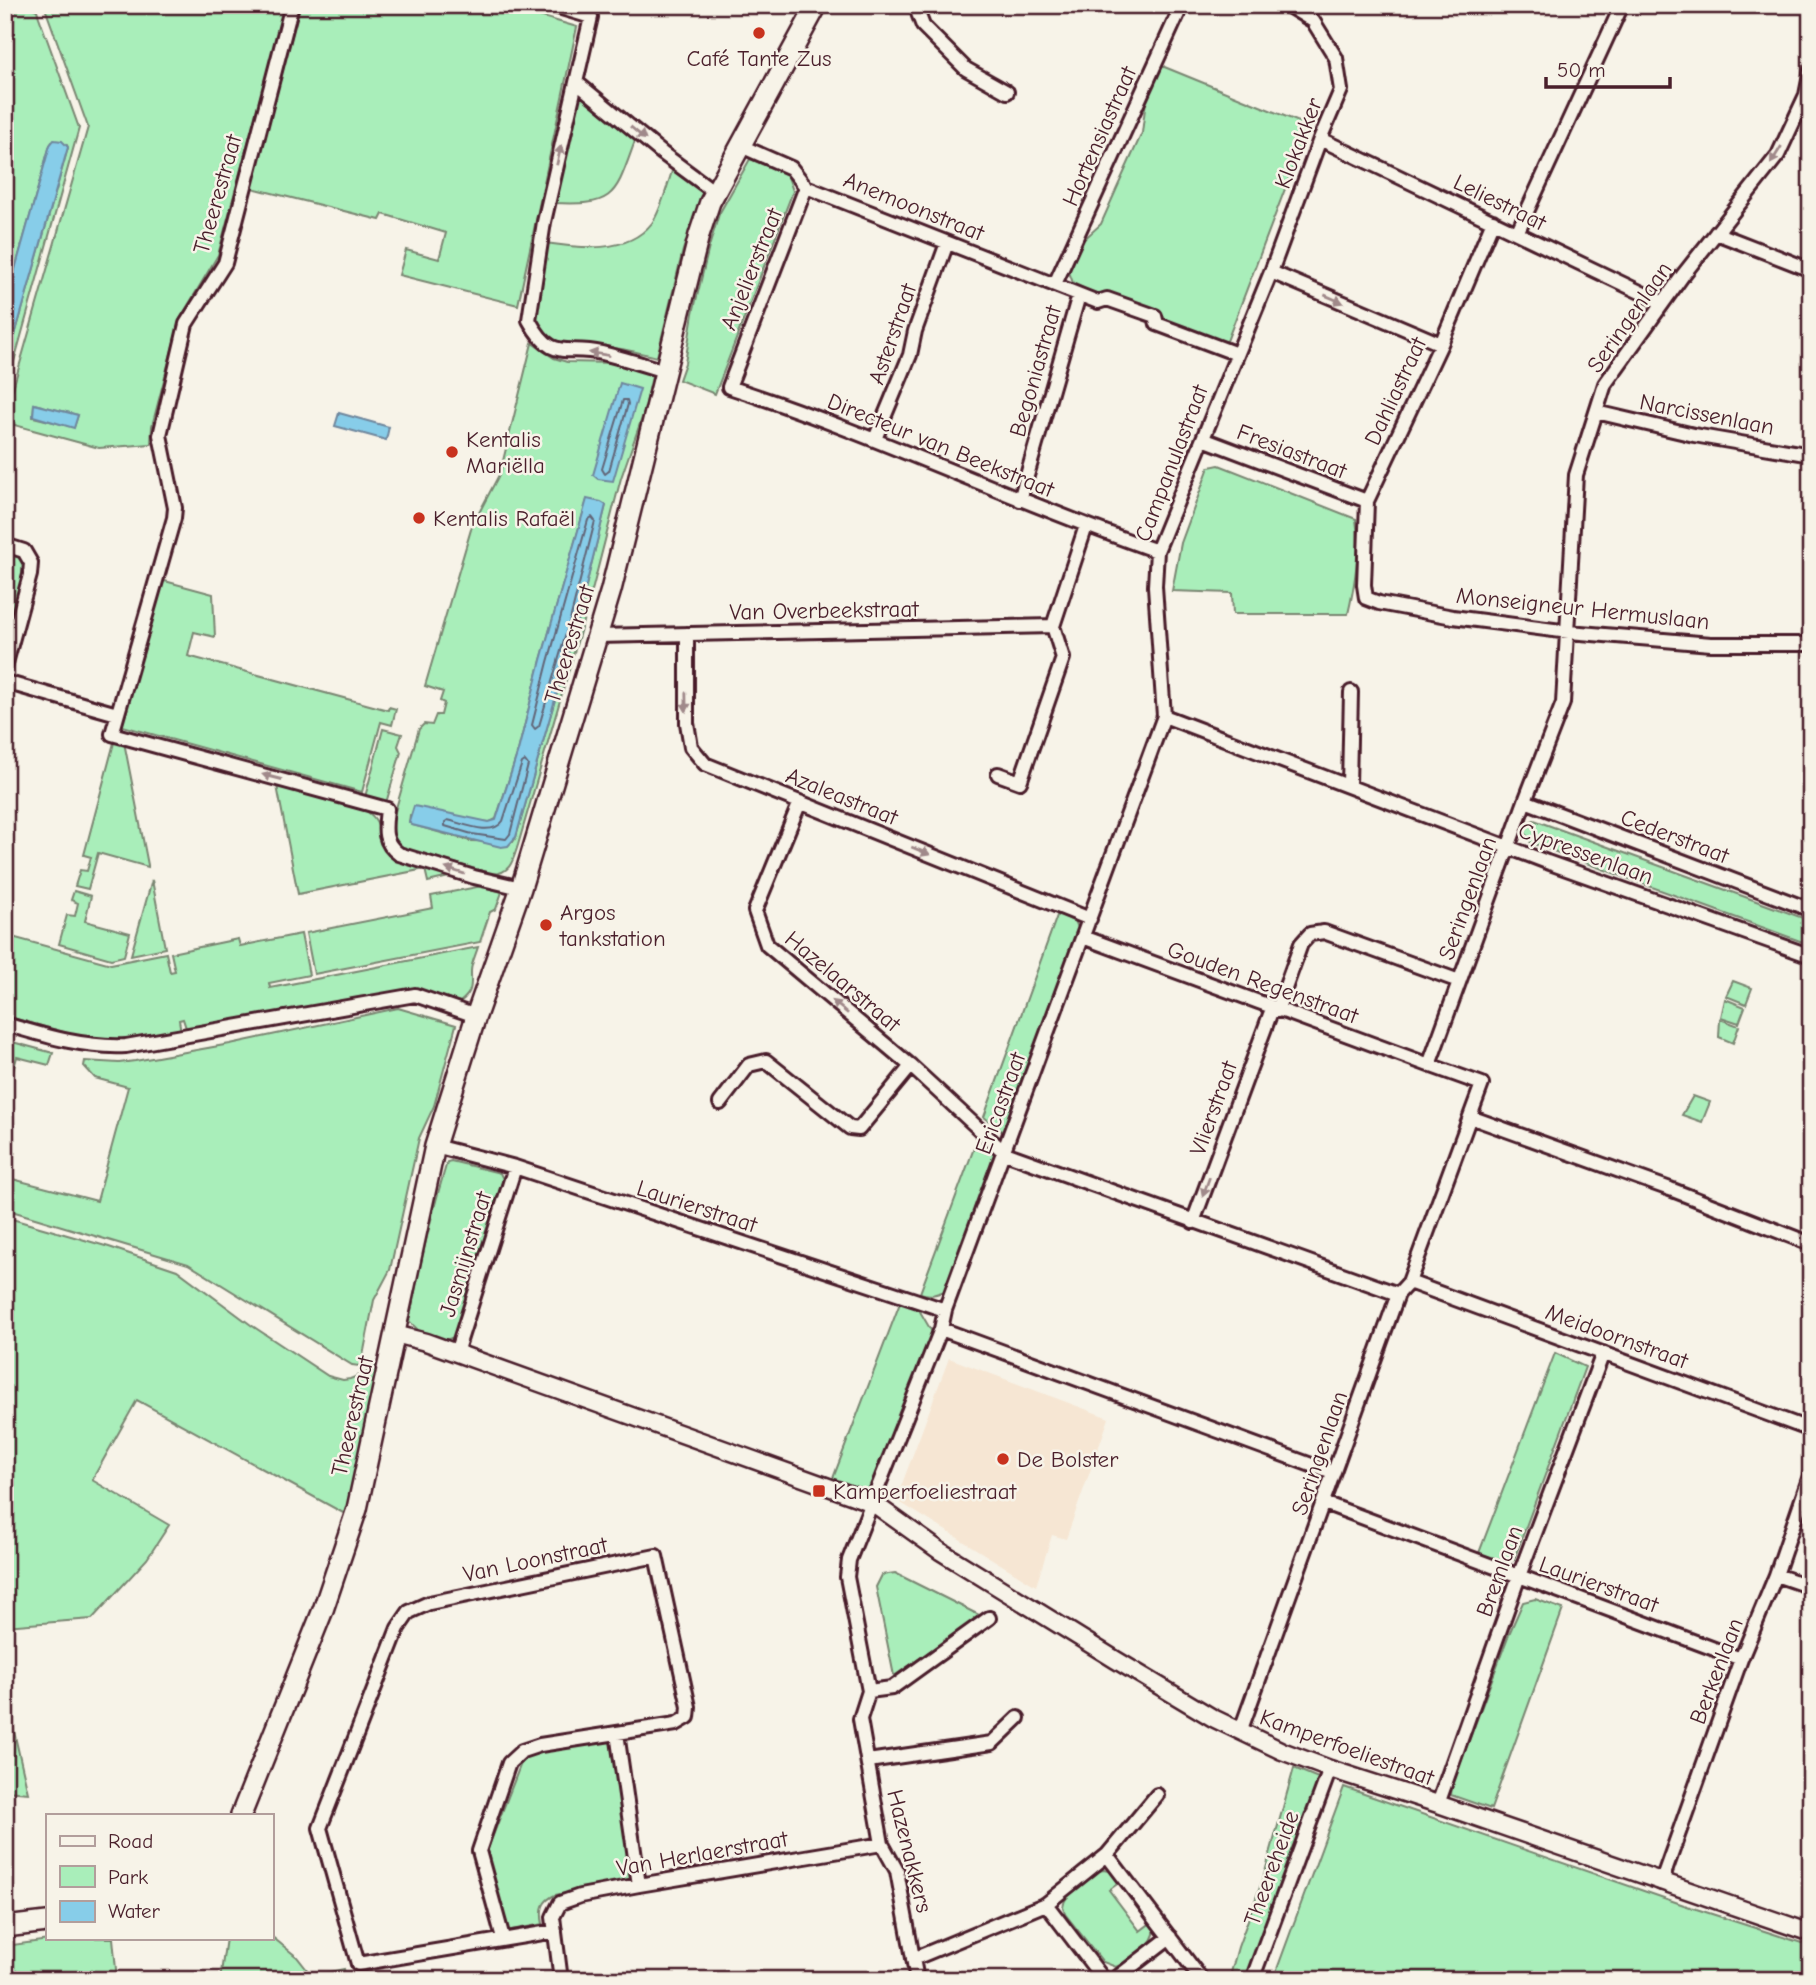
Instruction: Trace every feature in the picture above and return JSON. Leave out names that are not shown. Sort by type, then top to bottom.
[{"type":"main road","name":"Theerestraat","points":[[241,1814],[323,1610],[353,1522],[435,1146],[476,1016],[521,888],[611,590],[699,235],[710,202],[817,5]]},
{"type":"main road","points":[[5,1927],[46,1922]]},
{"type":"street","name":"Theerestraat","points":[[292,5],[225,263],[186,324],[160,435],[175,508],[174,518],[112,734],[387,809],[387,840],[399,854],[521,888]]},
{"type":"street","points":[[551,5],[591,17],[544,222],[529,320],[545,342],[561,351],[598,352],[665,372]]},
{"type":"street","points":[[920,5],[918,13],[923,26],[966,69],[1007,92]]},
{"type":"street","name":"Hortensiastraat","points":[[1055,284],[1182,5]]},
{"type":"street","name":"Klokakker","points":[[1272,272],[1320,139],[1341,90],[1336,58],[1313,21],[1287,5]]},
{"type":"street","points":[[1517,233],[1622,5]]},
{"type":"street","name":"Seringenlaan","points":[[1240,1732],[1398,1294],[1409,1282],[1482,1084],[1429,1065],[1563,703],[1576,475],[1605,384],[1663,303],[1778,155],[1805,95],[1811,70]]},
{"type":"street","points":[[576,82],[662,153],[716,193]]},
{"type":"street","name":"Leliestraat","points":[[1320,139],[1663,303]]},
{"type":"street","name":"Anemoonstraat","points":[[741,146],[791,168],[806,187],[1079,295]]},
{"type":"street","name":"Anjelierstraat","points":[[735,366],[806,187]]},
{"type":"street","name":"Dahliastraat","points":[[1364,585],[1367,501],[1441,344],[1493,221]]},
{"type":"street","points":[[1716,233],[1811,270]]},
{"type":"street","name":"Asterstraat","points":[[875,439],[910,355],[915,331],[947,243]]},
{"type":"street","points":[[1272,272],[1441,344]]},
{"type":"street","name":"Campanulastraat","points":[[1164,716],[1155,586],[1157,551],[1272,272]]},
{"type":"street","points":[[1079,295],[1098,302],[1107,299],[1155,316],[1157,324],[1237,354]]},
{"type":"street","name":"Begoniastraat","points":[[1020,500],[1079,295]]},
{"type":"street","name":"Directeur van Beekstraat","points":[[735,366],[729,387],[875,439],[1020,500],[1157,551]]},
{"type":"street","name":"Narcissenlaan","points":[[1596,412],[1695,435],[1811,455]]},
{"type":"street","name":"Fresiastraat","points":[[1203,439],[1367,501]]},
{"type":"street","points":[[998,774],[1020,782],[1027,763],[1063,658],[1053,626],[1086,526]]},
{"type":"street","points":[[5,545],[24,551],[31,563],[5,667]]},
{"type":"street","name":"Monseigneur Hermuslaan","points":[[1364,585],[1366,598],[1379,603],[1453,617],[1569,632],[1711,644],[1811,644]]},
{"type":"street","name":"Van Overbeekstraat","points":[[597,636],[1053,626]]},
{"type":"street","name":"Azaleastraat","points":[[687,634],[687,723],[691,747],[705,764],[1090,919]]},
{"type":"street","points":[[5,682],[117,714]]},
{"type":"street","points":[[1349,786],[1351,692]]},
{"type":"street","name":"Cypressenlaan","points":[[1164,716],[1508,847],[1811,956]]},
{"type":"street","name":"Ericastraat","points":[[873,1503],[941,1329],[945,1310],[1164,716]]},
{"type":"street","name":"Cederstraat","points":[[1525,801],[1811,910]]},
{"type":"street","name":"Hazelaarstraat","points":[[800,802],[755,911],[767,945],[911,1066],[1005,1153]]},
{"type":"street","name":"Vlierstraat","points":[[1193,1222],[1301,944],[1310,934],[1324,932],[1459,981]]},
{"type":"street","name":"Gouden Regenstraat","points":[[1083,937],[1429,1065]]},
{"type":"street","points":[[5,1024],[66,1042],[106,1047],[126,1046],[415,995],[476,1016]]},
{"type":"street","points":[[720,1103],[749,1065],[766,1061],[850,1128],[859,1129],[911,1066]]},
{"type":"street","points":[[1470,1117],[1670,1189],[1811,1244]]},
{"type":"street","name":"Laurierstraat","points":[[435,1146],[515,1167],[945,1310]]},
{"type":"street","points":[[1005,1153],[1398,1294]]},
{"type":"street","name":"Jasmijnstraat","points":[[456,1353],[515,1167]]},
{"type":"street","name":"Meidoornstraat","points":[[1409,1282],[1811,1430]]},
{"type":"street","points":[[941,1329],[1333,1473]]},
{"type":"street","name":"Kamperfoeliestraat","points":[[395,1334],[456,1353],[873,1503],[940,1551],[1116,1660],[1240,1732],[1330,1769],[1811,1933]]},
{"type":"street","name":"Bremlaan","points":[[1438,1804],[1519,1576],[1603,1353]]},
{"type":"street","name":"Berkenlaan","points":[[1661,1883],[1741,1659],[1776,1575],[1811,1473]]},
{"type":"street","name":"Hazenakkers","points":[[873,1503],[849,1560],[847,1577],[869,1692],[860,1719],[883,1844],[897,1871],[918,1980]]},
{"type":"street","name":"Laurierstraat","points":[[1324,1503],[1741,1659]]},
{"type":"street","name":"Van Loonstraat","points":[[503,1938],[358,1964],[320,1828],[398,1628],[409,1612],[429,1603],[656,1556],[690,1707],[688,1717],[676,1724],[617,1733]]},
{"type":"street","points":[[1776,1575],[1811,1587]]},
{"type":"street","points":[[869,1692],[892,1688],[989,1618]]},
{"type":"street","points":[[868,1762],[992,1743],[1018,1718]]},
{"type":"street","points":[[561,1980],[555,1931],[503,1938],[479,1851],[509,1762],[522,1751],[540,1745],[617,1733],[639,1885]]},
{"type":"street","name":"Theereheide","points":[[1252,1980],[1330,1769]]},
{"type":"street","points":[[913,1959],[1046,1904],[1107,1854],[1157,1795]]},
{"type":"street","name":"Van Herlaerstraat","points":[[555,1931],[553,1917],[560,1902],[580,1896],[883,1844]]},
{"type":"street","points":[[1107,1854],[1202,1980]]},
{"type":"street","points":[[1046,1904],[1104,1980]]},
{"type":"street","points":[[1114,1980],[1170,1937]]},
{"type":"shaded area","name":"De Bolster","points":[[949,1358],[1109,1418],[1066,1539],[1052,1535],[1036,1586],[896,1500]]},
{"type":"green space","points":[[44,5],[285,5],[218,255],[180,319],[152,426],[151,444],[99,448],[11,424],[13,418],[5,416],[88,127]],"holes":[[[34,404],[78,415],[74,427],[33,417]]]},
{"type":"green space","points":[[300,5],[502,5],[577,27],[518,305],[399,275],[406,250],[439,259],[446,233],[383,214],[380,220],[252,188]]},
{"type":"green space","points":[[28,6],[37,10],[79,128],[5,394],[5,337],[11,338],[15,335],[68,148],[67,145],[52,142],[50,145],[5,305],[5,15]]},
{"type":"green space","points":[[1162,66],[1309,126],[1227,341],[1218,342],[1164,320],[1160,313],[1107,292],[1095,294],[1073,283],[1069,272],[1081,242],[1101,224],[1142,133],[1146,100]]},
{"type":"green space","points":[[578,90],[635,141],[623,174],[610,194],[590,202],[553,203]]},
{"type":"green space","points":[[750,159],[787,174],[793,191],[715,394],[679,380],[719,214]]},
{"type":"green space","points":[[673,168],[704,189],[683,250],[657,357],[608,347],[568,345],[553,340],[539,326],[535,316],[545,243],[602,247],[616,245],[642,233],[652,223],[658,211]]},
{"type":"green space","points":[[532,343],[554,358],[567,362],[616,363],[653,372],[644,412],[621,478],[593,587],[513,861],[504,871],[493,874],[401,848],[394,841],[392,822],[419,729],[424,724],[432,725],[436,715],[441,715],[444,703],[440,701],[443,692],[425,686],[472,526],[500,473]],"holes":[[[587,500],[606,505],[577,622],[513,842],[470,841],[413,825],[409,822],[410,815],[490,822],[496,819],[518,751]]]},
{"type":"green space","points":[[1219,465],[1356,519],[1357,567],[1348,614],[1233,614],[1232,593],[1172,591],[1181,543],[1209,467]]},
{"type":"green space","points":[[5,550],[20,556],[26,568],[14,618],[5,623]]},
{"type":"green space","points":[[161,580],[213,594],[215,637],[194,632],[188,656],[388,710],[389,707],[396,709],[392,725],[381,722],[362,792],[119,725]]},
{"type":"green space","points":[[383,729],[402,734],[398,746],[401,752],[386,803],[365,797]]},
{"type":"green space","points":[[115,739],[124,742],[148,867],[98,853],[88,889],[75,886],[80,870],[87,871],[91,857],[84,855]]},
{"type":"green space","points":[[277,786],[366,811],[376,820],[383,845],[391,854],[448,873],[449,877],[428,882],[425,869],[298,894]]},
{"type":"green space","points":[[1534,820],[1811,921],[1811,945],[1531,843],[1524,831],[1527,823]]},
{"type":"green space","points":[[152,880],[165,948],[131,955]]},
{"type":"green space","points":[[482,886],[502,892],[496,909],[490,912],[480,942],[314,974],[306,933],[433,908],[431,896]]},
{"type":"green space","points":[[74,891],[91,896],[85,921],[130,933],[124,956],[111,959],[59,944],[67,915],[75,916],[78,903],[71,900]]},
{"type":"green space","points":[[1058,913],[1076,923],[1079,930],[1011,1117],[1003,1132],[984,1117]]},
{"type":"green space","points":[[301,934],[309,975],[269,983],[270,988],[478,947],[471,968],[470,988],[460,1002],[420,989],[187,1031],[183,1019],[179,1020],[181,1032],[121,1041],[89,1039],[5,1016],[5,935],[111,964],[166,953],[170,972],[175,971],[171,953],[238,939],[240,946]]},
{"type":"green space","points":[[1733,981],[1752,988],[1746,1004],[1726,996]]},
{"type":"green space","points":[[1725,999],[1745,1007],[1739,1023],[1721,1017]]},
{"type":"green space","points":[[398,1008],[456,1025],[434,1106],[419,1138],[390,1270],[374,1300],[359,1366],[352,1365],[188,1264],[5,1209],[5,1177],[97,1201],[128,1087],[95,1078],[84,1066],[85,1061],[135,1061],[230,1044]]},
{"type":"green space","points":[[1720,1019],[1739,1026],[1733,1043],[1719,1037]]},
{"type":"green space","points":[[5,1040],[53,1053],[49,1065],[17,1057],[5,1099]]},
{"type":"green space","points":[[1693,1096],[1710,1102],[1702,1122],[1682,1115]]},
{"type":"green space","points":[[977,1140],[997,1153],[947,1290],[931,1295],[920,1293]]},
{"type":"green space","points":[[447,1162],[500,1173],[503,1179],[454,1337],[443,1341],[421,1333],[409,1321],[436,1202]]},
{"type":"green space","points":[[5,1217],[177,1270],[251,1325],[328,1376],[350,1379],[368,1372],[378,1363],[371,1411],[345,1514],[137,1400],[92,1480],[169,1525],[147,1559],[92,1619],[5,1626]]},
{"type":"green space","points":[[900,1303],[918,1308],[932,1332],[871,1495],[832,1481]]},
{"type":"green space","points":[[1555,1353],[1585,1367],[1514,1559],[1507,1564],[1479,1553]]},
{"type":"green space","points":[[895,1573],[981,1616],[894,1676],[876,1587],[882,1575]]},
{"type":"green space","points":[[1535,1599],[1563,1609],[1491,1809],[1451,1795],[1452,1786],[1523,1602]]},
{"type":"green space","points":[[5,1692],[28,1793],[5,1791]]},
{"type":"green space","points":[[611,1740],[636,1881],[555,1895],[543,1906],[543,1924],[506,1931],[487,1851],[523,1758],[527,1755]]},
{"type":"green space","points":[[1294,1768],[1328,1782],[1255,1980],[1229,1980],[1263,1879]]},
{"type":"green space","points":[[1344,1787],[1684,1905],[1811,1946],[1811,1980],[1273,1980]]},
{"type":"green space","points":[[1103,1870],[1111,1871],[1120,1882],[1109,1890],[1140,1931],[1152,1922],[1154,1929],[1150,1943],[1144,1949],[1116,1967],[1103,1962],[1065,1914],[1063,1907],[1068,1895],[1078,1884]]},
{"type":"green space","points":[[273,1938],[297,1957],[312,1976],[344,1969],[346,1980],[220,1980],[226,1940],[273,1940]]},
{"type":"green space","points":[[48,1940],[113,1940],[117,1980],[5,1980],[5,1946]]},
{"type":"water","points":[[54,140],[62,141],[68,147],[15,335],[11,338],[5,337],[5,305],[50,145]]},
{"type":"water","points":[[620,383],[640,389],[613,481],[598,479],[593,475]]},
{"type":"water","points":[[34,404],[78,415],[74,428],[33,416]]},
{"type":"water","points":[[339,413],[389,427],[386,440],[335,426]]},
{"type":"water","points":[[587,499],[606,505],[577,622],[516,837],[508,846],[501,847],[412,825],[409,822],[414,806],[489,822],[496,820],[518,751]]},
{"type":"place","name":"Café Tante Zus","points":[[759,33]]},
{"type":"place","name":"Kentalis Mariëlla","points":[[452,452]]},
{"type":"place","name":"Kentalis Rafaël","points":[[419,518]]},
{"type":"place","name":"Argos tankstation","points":[[546,925]]},
{"type":"place","name":"De Bolster","points":[[1003,1459]]},
{"type":"place","name":"Kamperfoeliestraat","points":[[819,1491]]}]
